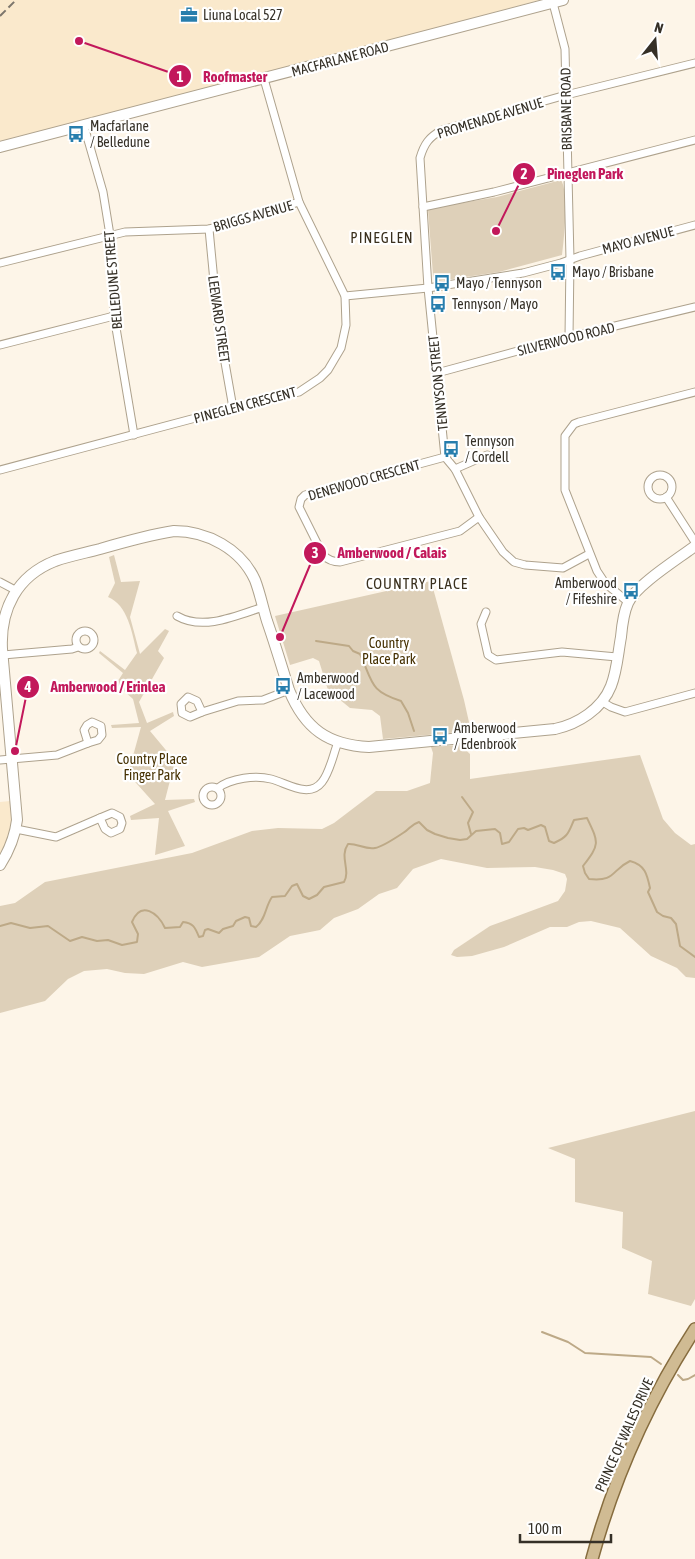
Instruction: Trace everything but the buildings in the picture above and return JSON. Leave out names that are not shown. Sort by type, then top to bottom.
[{"type":"main road","name":"PRINCE OF WALES DRIVE","points":[[592,1559],[607,1511],[636,1437],[678,1355],[695,1329]]},
{"type":"street","name":"MACFARLANE ROAD","points":[[0,148],[558,1]]},
{"type":"street","name":"BRISBANE ROAD","points":[[558,1],[565,49],[570,259],[569,337]]},
{"type":"street","name":"PROMENADE AVENUE","points":[[431,137],[442,130],[566,95],[695,63]]},
{"type":"street","name":"PINEGLEN CRESCENT","points":[[0,470],[299,392],[320,378],[328,370],[341,348],[346,325],[345,296],[299,202],[264,79]]},
{"type":"street","name":"BELLEDUNE STREET","points":[[84,126],[103,192],[110,235],[114,316],[134,435]]},
{"type":"street","name":"TENNYSON STREET","points":[[431,137],[424,147],[420,158],[428,288],[445,456]]},
{"type":"street","points":[[423,207],[494,192],[695,140]]},
{"type":"street","name":"BRIGGS AVENUE","points":[[0,263],[125,232],[209,229],[299,202]]},
{"type":"street","name":"MAYO AVENUE","points":[[345,296],[428,288],[506,276],[561,263],[695,225]]},
{"type":"street","name":"LEEWARD STREET","points":[[209,229],[218,323],[233,408]]},
{"type":"street","name":"SILVERWOOD ROAD","points":[[437,373],[569,337],[695,307]]},
{"type":"street","points":[[0,345],[114,316]]},
{"type":"street","points":[[628,602],[605,583],[589,554],[565,490],[565,436],[574,424],[579,422],[695,392]]},
{"type":"street","points":[[455,469],[487,455]]},
{"type":"street","points":[[445,456],[455,469],[479,517],[502,552],[514,562],[525,565],[563,568],[589,554]]},
{"type":"street","name":"DENEWOOD CRESCENT","points":[[445,456],[305,495],[301,499],[299,507],[323,555],[331,561],[340,562],[460,531],[479,517]]},
{"type":"street","points":[[666,497],[695,542]]},
{"type":"street","points":[[0,865],[6,856],[16,829],[17,810],[2,624],[17,590],[30,576],[55,561],[164,532],[189,531],[215,540],[239,558],[255,580],[295,705],[312,727],[323,736],[350,746],[369,747],[555,729],[569,726],[602,702],[610,688],[615,674],[624,615],[628,602],[637,590],[695,547]]},
{"type":"street","points":[[0,582],[17,590]]},
{"type":"street","points":[[176,616],[191,622],[218,621],[263,607]]},
{"type":"street","points":[[486,612],[481,624],[488,655],[496,660],[562,652],[617,657]]},
{"type":"street","points":[[3,655],[72,649],[78,646]]},
{"type":"street","points":[[202,712],[238,701],[263,700],[289,690]]},
{"type":"street","points":[[602,702],[611,708],[625,712],[695,693]]},
{"type":"street","points":[[218,788],[224,784],[255,777],[270,778],[301,789],[309,790],[315,788],[324,779],[338,742]]},
{"type":"street","points":[[0,760],[57,755],[88,743]]},
{"type":"street","points":[[16,829],[56,837],[100,818]]},
{"type":"shaded area","points":[[0,0],[540,0],[254,77],[0,141]]},
{"type":"shaded area","points":[[10,801],[12,821],[9,838],[0,858],[0,802]]},
{"type":"green space","points":[[561,180],[565,195],[565,228],[562,255],[499,272],[435,280],[428,210],[497,197]]},
{"type":"green space","name":"Country Place Finger Park","points":[[114,555],[121,582],[140,581],[130,617],[140,654],[165,629],[169,631],[158,651],[164,658],[139,702],[147,723],[173,712],[174,716],[150,731],[175,761],[165,800],[194,799],[195,802],[168,811],[185,846],[155,855],[159,818],[131,820],[130,816],[155,804],[128,774],[141,727],[112,728],[111,725],[139,723],[133,699],[116,684],[123,673],[99,653],[100,651],[125,670],[137,653],[125,613],[115,601],[108,597],[115,583],[109,557]]},
{"type":"green space","name":"Country Place Park","points":[[431,581],[471,731],[383,739],[380,716],[372,710],[350,708],[328,690],[319,661],[313,658],[290,665],[275,616]]},
{"type":"green space","points":[[460,745],[470,754],[470,779],[640,755],[663,819],[675,833],[691,845],[695,844],[695,978],[686,977],[677,968],[651,956],[620,928],[591,921],[579,922],[567,927],[550,927],[504,947],[472,956],[457,957],[451,955],[454,950],[490,926],[558,901],[565,891],[567,879],[565,874],[535,867],[487,868],[441,859],[413,869],[397,888],[379,894],[358,909],[334,918],[320,930],[290,936],[259,957],[202,967],[183,962],[144,974],[125,973],[107,969],[84,971],[68,979],[45,1001],[0,1013],[0,906],[15,903],[45,882],[192,853],[252,831],[278,828],[322,829],[334,823],[376,791],[407,791],[430,783],[433,753],[431,747]]},
{"type":"green space","points":[[695,1111],[695,1299],[691,1306],[648,1294],[652,1261],[622,1248],[623,1212],[575,1202],[575,1159],[548,1148]]},
{"type":"waterway","points":[[316,641],[349,646],[353,651],[360,654],[373,684],[383,693],[401,701],[408,713],[414,731]]},
{"type":"waterway","points":[[462,797],[473,812],[468,823],[471,834]]},
{"type":"waterway","points":[[0,926],[11,923],[30,928],[48,926],[70,941],[82,937],[97,941],[108,940],[122,945],[137,942],[138,934],[132,922],[136,915],[145,910],[154,914],[165,928],[180,927],[183,922],[189,923],[195,928],[199,937],[203,936],[205,930],[208,929],[219,933],[245,917],[249,918],[251,926],[256,927],[262,920],[272,897],[285,896],[292,886],[297,884],[303,896],[309,899],[317,895],[324,887],[344,882],[346,877],[345,854],[348,844],[368,848],[378,847],[419,822],[427,830],[435,834],[460,840],[467,839],[476,831],[495,829],[500,833],[502,844],[509,842],[518,829],[524,828],[528,830],[541,825],[545,827],[549,841],[554,843],[567,834],[574,820],[587,818],[594,833],[596,843],[595,848],[583,866],[589,879],[609,877],[630,861],[639,865],[646,874],[650,888],[648,892],[657,912],[671,918],[676,924],[680,946],[695,957]]},
{"type":"waterway","points":[[542,1332],[568,1342],[585,1353],[651,1357],[661,1364]]},
{"type":"waterway","points":[[678,1375],[683,1380],[695,1375]]},
{"type":"railway","points":[[0,16],[16,0]]},
{"type":"place","name":"Liuna Local 527","points":[[189,15]]},
{"type":"place","name":"Roofmaster","points":[[79,41]]},
{"type":"place","name":"Macfarlane / Belledune","points":[[76,134]]},
{"type":"place","name":"Pineglen Park","points":[[496,231]]},
{"type":"place","name":"Mayo / Brisbane","points":[[558,272]]},
{"type":"place","name":"Mayo / Tennyson","points":[[442,283]]},
{"type":"place","name":"Tennyson / Mayo","points":[[438,304]]},
{"type":"place","name":"Tennyson / Cordell","points":[[451,449]]},
{"type":"place","name":"Amberwood / Fifeshire","points":[[631,591]]},
{"type":"place","name":"Amberwood / Calais","points":[[280,637]]},
{"type":"place","name":"Amberwood / Lacewood","points":[[283,686]]},
{"type":"place","name":"Amberwood / Edenbrook","points":[[440,736]]},
{"type":"place","name":"Amberwood / Erinlea","points":[[15,751]]},
{"type":"district","name":"PINEGLEN","points":[[382,238]]},
{"type":"district","name":"COUNTRY PLACE","points":[[417,584]]}]
